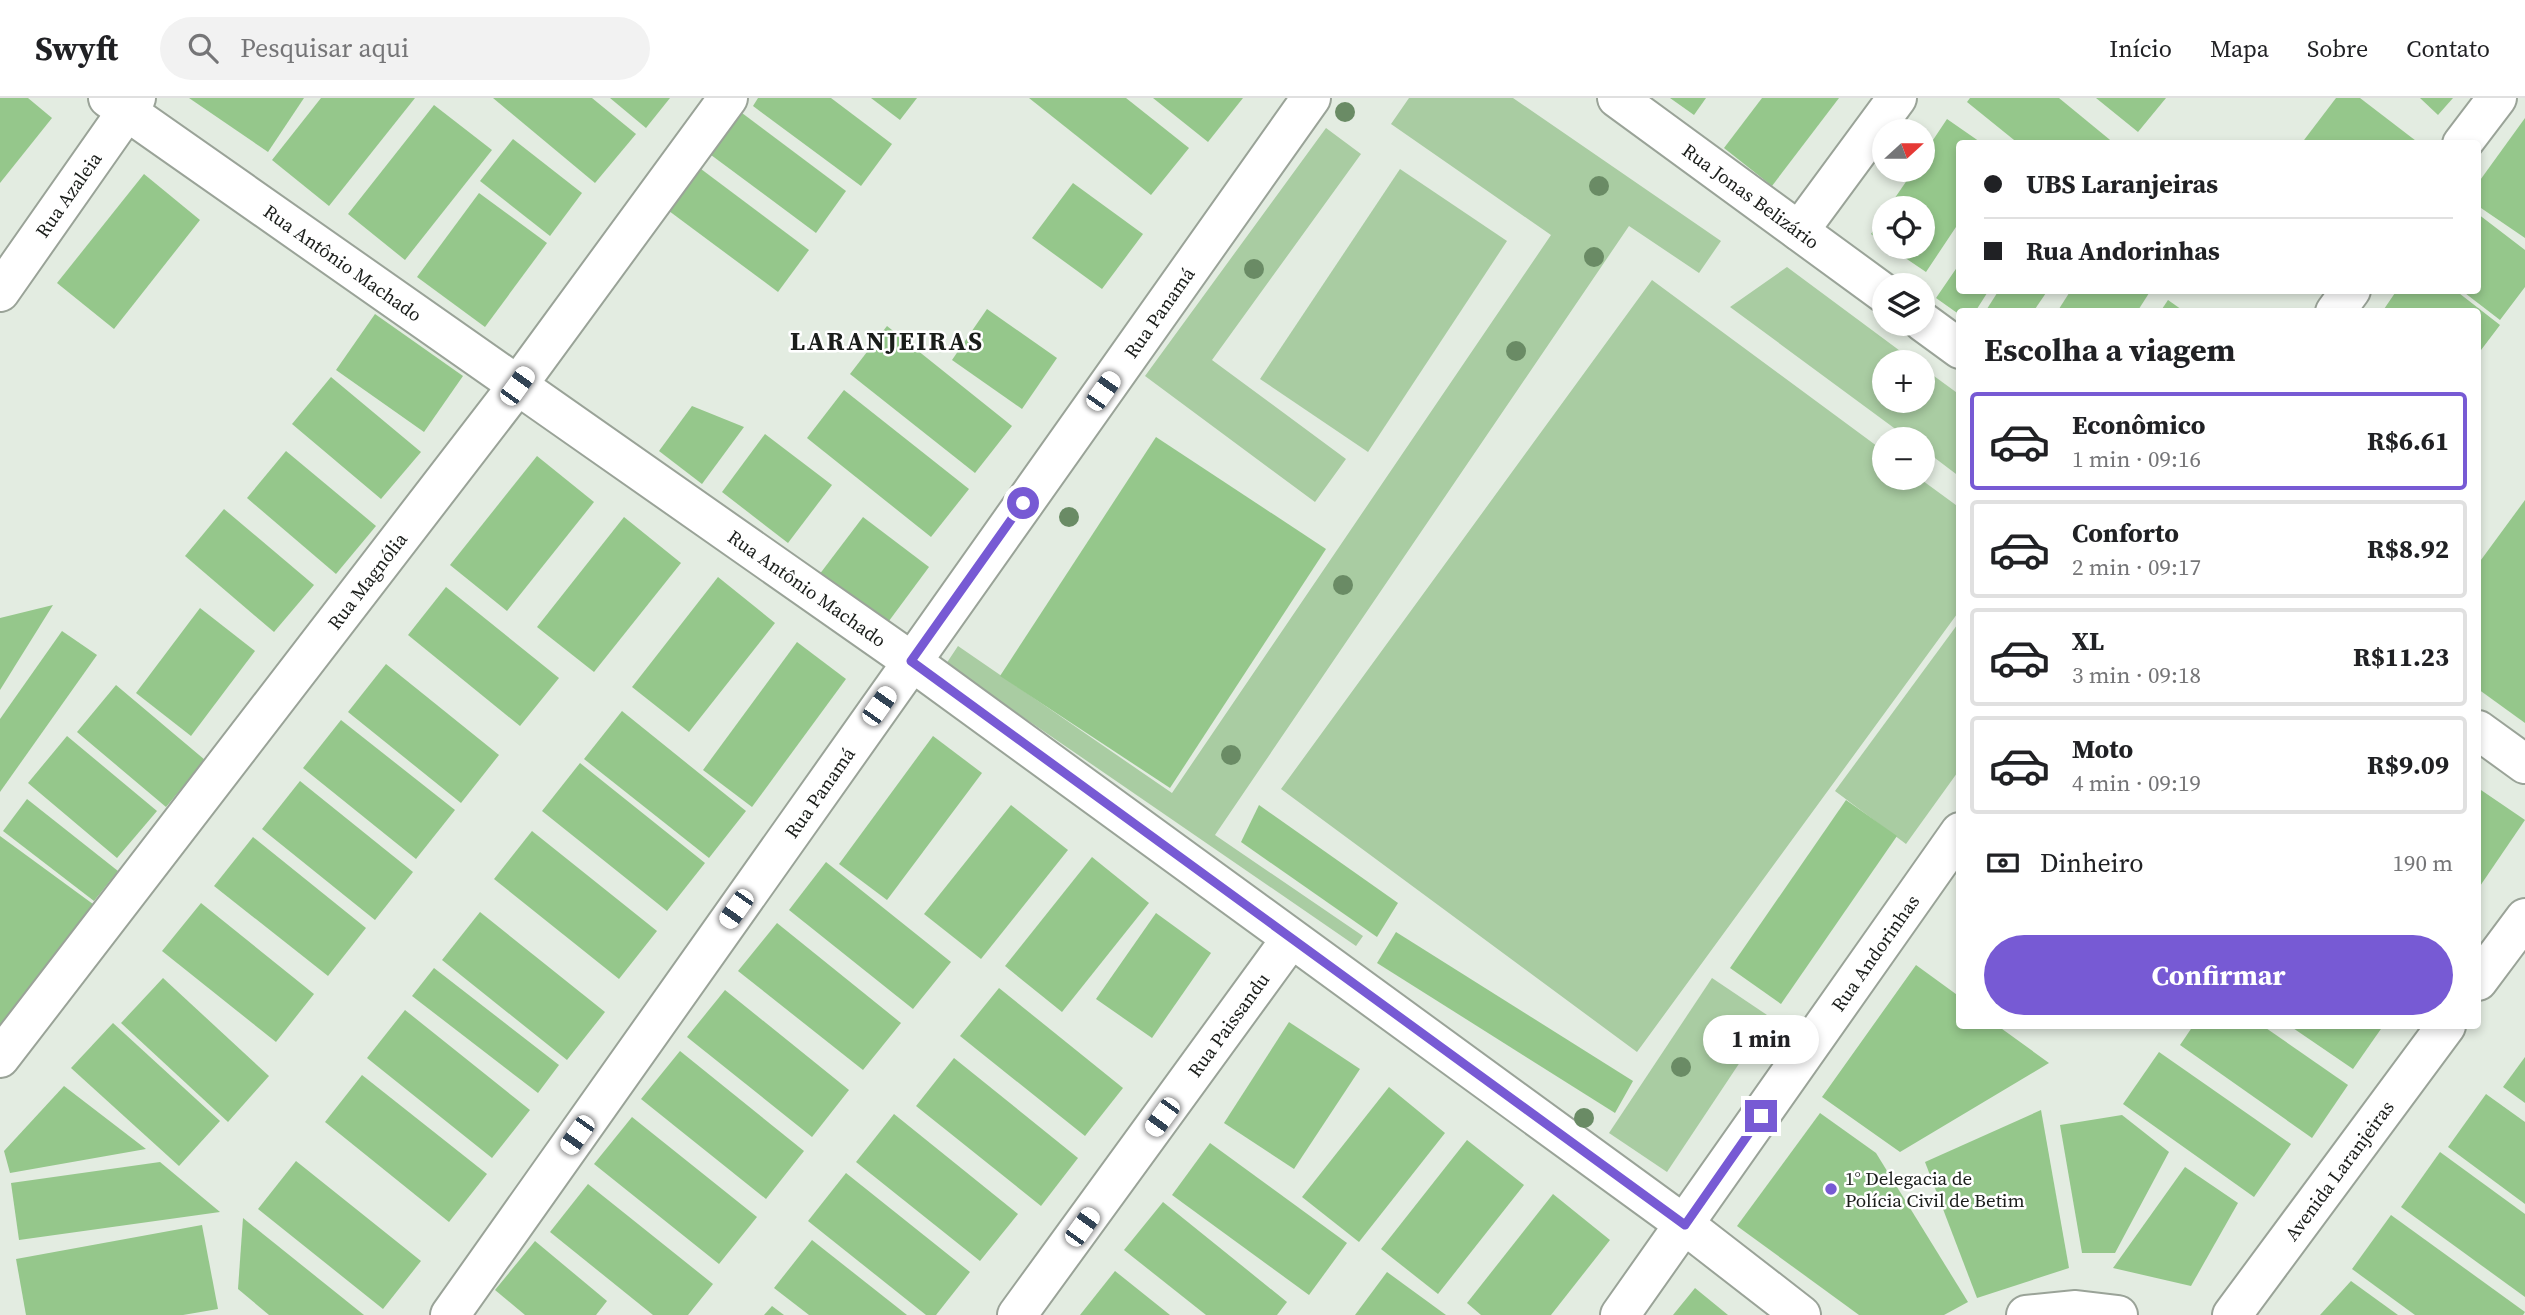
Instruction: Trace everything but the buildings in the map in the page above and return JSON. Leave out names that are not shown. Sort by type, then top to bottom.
[{"type":"street","name":"Rua Magnólia","points":[[0,1058],[517,386],[728,98]]},
{"type":"street","name":"Rua Panamá","points":[[450,1315],[1311,98]]},
{"type":"street","name":"Rua Jonas Belizário","points":[[1617,98],[1872,284]]},
{"type":"street","points":[[1800,231],[1897,98]]},
{"type":"street","points":[[2465,140],[2497,98]]},
{"type":"street","name":"Rua Antônio Machado","points":[[123,103],[517,386],[911,661],[1290,940],[1685,1225],[1801,1315]]},
{"type":"street","name":"Rua Azaleia","points":[[0,292],[123,103]]},
{"type":"street","points":[[1935,331],[1956,346]]},
{"type":"street","points":[[2481,732],[2525,764]]},
{"type":"street","name":"Rua Andorinhas","points":[[1620,1315],[1956,838]]},
{"type":"street","points":[[2481,977],[2525,918]]},
{"type":"street","name":"Rua Paissandu","points":[[1017,1315],[1290,940]]},
{"type":"street","name":"Avenida Laranjeiras","points":[[2232,1315],[2443,1029]]},
{"type":"street","points":[[2026,1315],[2076,1310],[2118,1315]]},
{"type":"green space","points":[[1409,98],[1513,98],[1721,241],[1699,273],[1629,226],[1215,835],[1363,936],[1356,946],[946,664],[958,646],[1172,793],[1551,235],[1391,124]]},
{"type":"green space","points":[[1326,128],[1361,154],[1212,360],[1346,459],[1315,502],[1145,376]]},
{"type":"green space","points":[[1400,169],[1507,241],[1368,452],[1260,379]]},
{"type":"green space","points":[[1787,267],[1872,330],[1872,336],[1880,336],[1899,350],[1872,350],[1872,412],[1730,307]]},
{"type":"green space","points":[[1652,280],[1872,442],[1872,490],[1935,490],[1956,505],[1956,615],[1637,1052],[1281,789]]},
{"type":"green space","points":[[1935,377],[1956,392],[1956,474],[1935,458],[1935,427],[1893,427],[1874,413],[1935,413]]},
{"type":"green space","points":[[1956,626],[1956,775],[1906,844],[1835,791]]},
{"type":"green space","points":[[1712,978],[1770,1017],[1667,1172],[1609,1133]]},
{"type":"place","name":"1° Delegacia de Polícia Civil de Betim","points":[[1831,1189]]},
{"type":"district","name":"LARANJEIRAS","points":[[887,341]]},
{"type":"route","points":[[1023,503],[911,661],[1290,940],[1685,1225],[1761,1116]]}]
